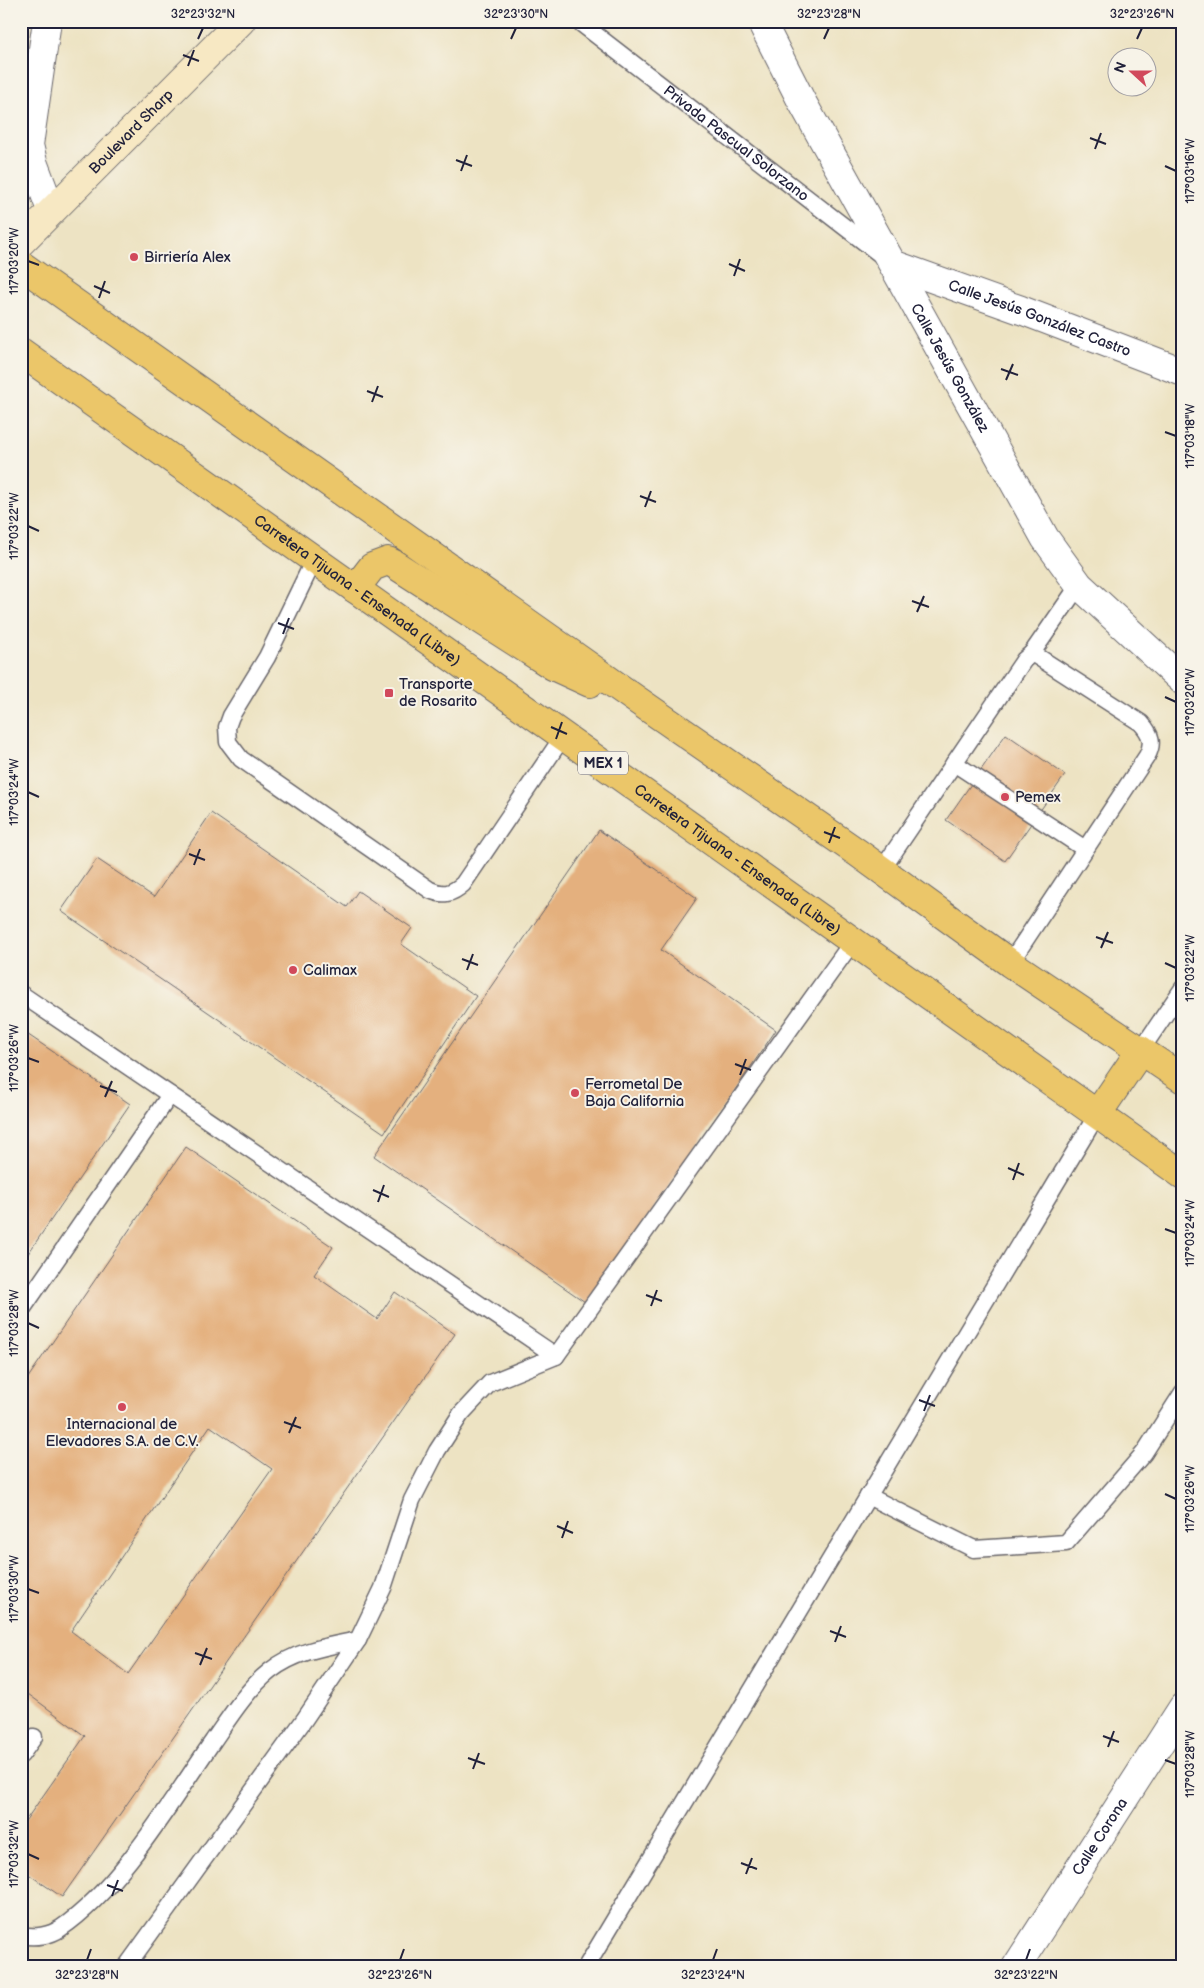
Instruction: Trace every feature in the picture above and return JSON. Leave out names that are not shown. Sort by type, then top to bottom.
[{"type":"highway","points":[[21,265],[1010,963],[1183,1079]]},
{"type":"highway","name":"Carretera Tijuana - Ensenada (Libre)","points":[[21,352],[1183,1175]]},
{"type":"highway","points":[[355,588],[372,566],[388,561],[553,666],[587,682],[634,698]]},
{"type":"highway","points":[[1098,1113],[1141,1050]]},
{"type":"main road","name":"Boulevard Sharp","points":[[21,242],[241,21]]},
{"type":"street","points":[[47,21],[29,145],[33,162],[51,210]]},
{"type":"street","name":"Calle Jesús González","points":[[761,21],[801,100],[895,265],[1045,538],[1079,585],[1183,681]]},
{"type":"street","name":"Calle Jesús González Castro","points":[[895,265],[1021,310],[1183,372]]},
{"type":"street","name":"Calle Corona","points":[[1016,1967],[1183,1707]]},
{"type":"lane","name":"Privada Pascual Solorzano","points":[[578,21],[895,265]]},
{"type":"lane","points":[[314,560],[267,656],[231,716],[227,727],[228,742],[241,759],[430,890],[438,894],[447,894],[463,884],[564,735]]},
{"type":"lane","points":[[881,871],[1024,660],[1032,653],[1079,585]]},
{"type":"lane","points":[[1010,963],[1151,748],[1151,739],[1141,723],[1032,653]]},
{"type":"lane","points":[[954,763],[1086,849]]},
{"type":"lane","points":[[126,1967],[304,1720],[358,1640],[383,1588],[412,1500],[437,1451],[461,1414],[490,1383],[556,1356],[854,941]]},
{"type":"lane","points":[[1141,1050],[1183,988]]},
{"type":"lane","points":[[21,994],[556,1356]]},
{"type":"lane","points":[[21,1311],[170,1095]]},
{"type":"lane","points":[[586,1967],[1098,1113]]},
{"type":"lane","points":[[868,1496],[974,1548],[1066,1543],[1144,1453],[1183,1392]]},
{"type":"lane","points":[[21,1934],[33,1937],[59,1929],[81,1911],[121,1871],[236,1708],[270,1671],[312,1649],[358,1640]]},
{"type":"lane","points":[[21,1755],[34,1737]]},
{"type":"building","name":"Pemex","points":[[1006,734],[1065,775],[1005,861],[946,820]]},
{"type":"building","name":"Calimax","points":[[211,813],[347,907],[358,891],[412,928],[401,944],[476,996],[384,1133],[61,911],[97,859],[154,897]]},
{"type":"building","name":"Ferrometal De Baja California","points":[[599,830],[697,898],[661,950],[776,1030],[588,1304],[374,1156]]},
{"type":"building","points":[[21,1030],[130,1104],[21,1264]]},
{"type":"building","points":[[186,1147],[333,1247],[314,1275],[377,1319],[395,1292],[455,1334],[62,1897],[21,1869],[21,1827],[85,1736],[28,1694],[21,1703],[21,1388]],"holes":[[[210,1426],[272,1469],[128,1674],[71,1631]]]},
{"type":"waterway","points":[[21,484],[26,477]]},
{"type":"place","name":"Birriería Alex","points":[[134,257]]},
{"type":"place","name":"Transporte de Rosarito","points":[[389,693]]},
{"type":"place","name":"Pemex","points":[[1005,797]]},
{"type":"place","name":"Calimax","points":[[293,970]]},
{"type":"place","name":"Ferrometal De Baja California","points":[[575,1093]]},
{"type":"place","name":"Internacional de Elevadores S.A. de C.V.","points":[[122,1407]]}]
